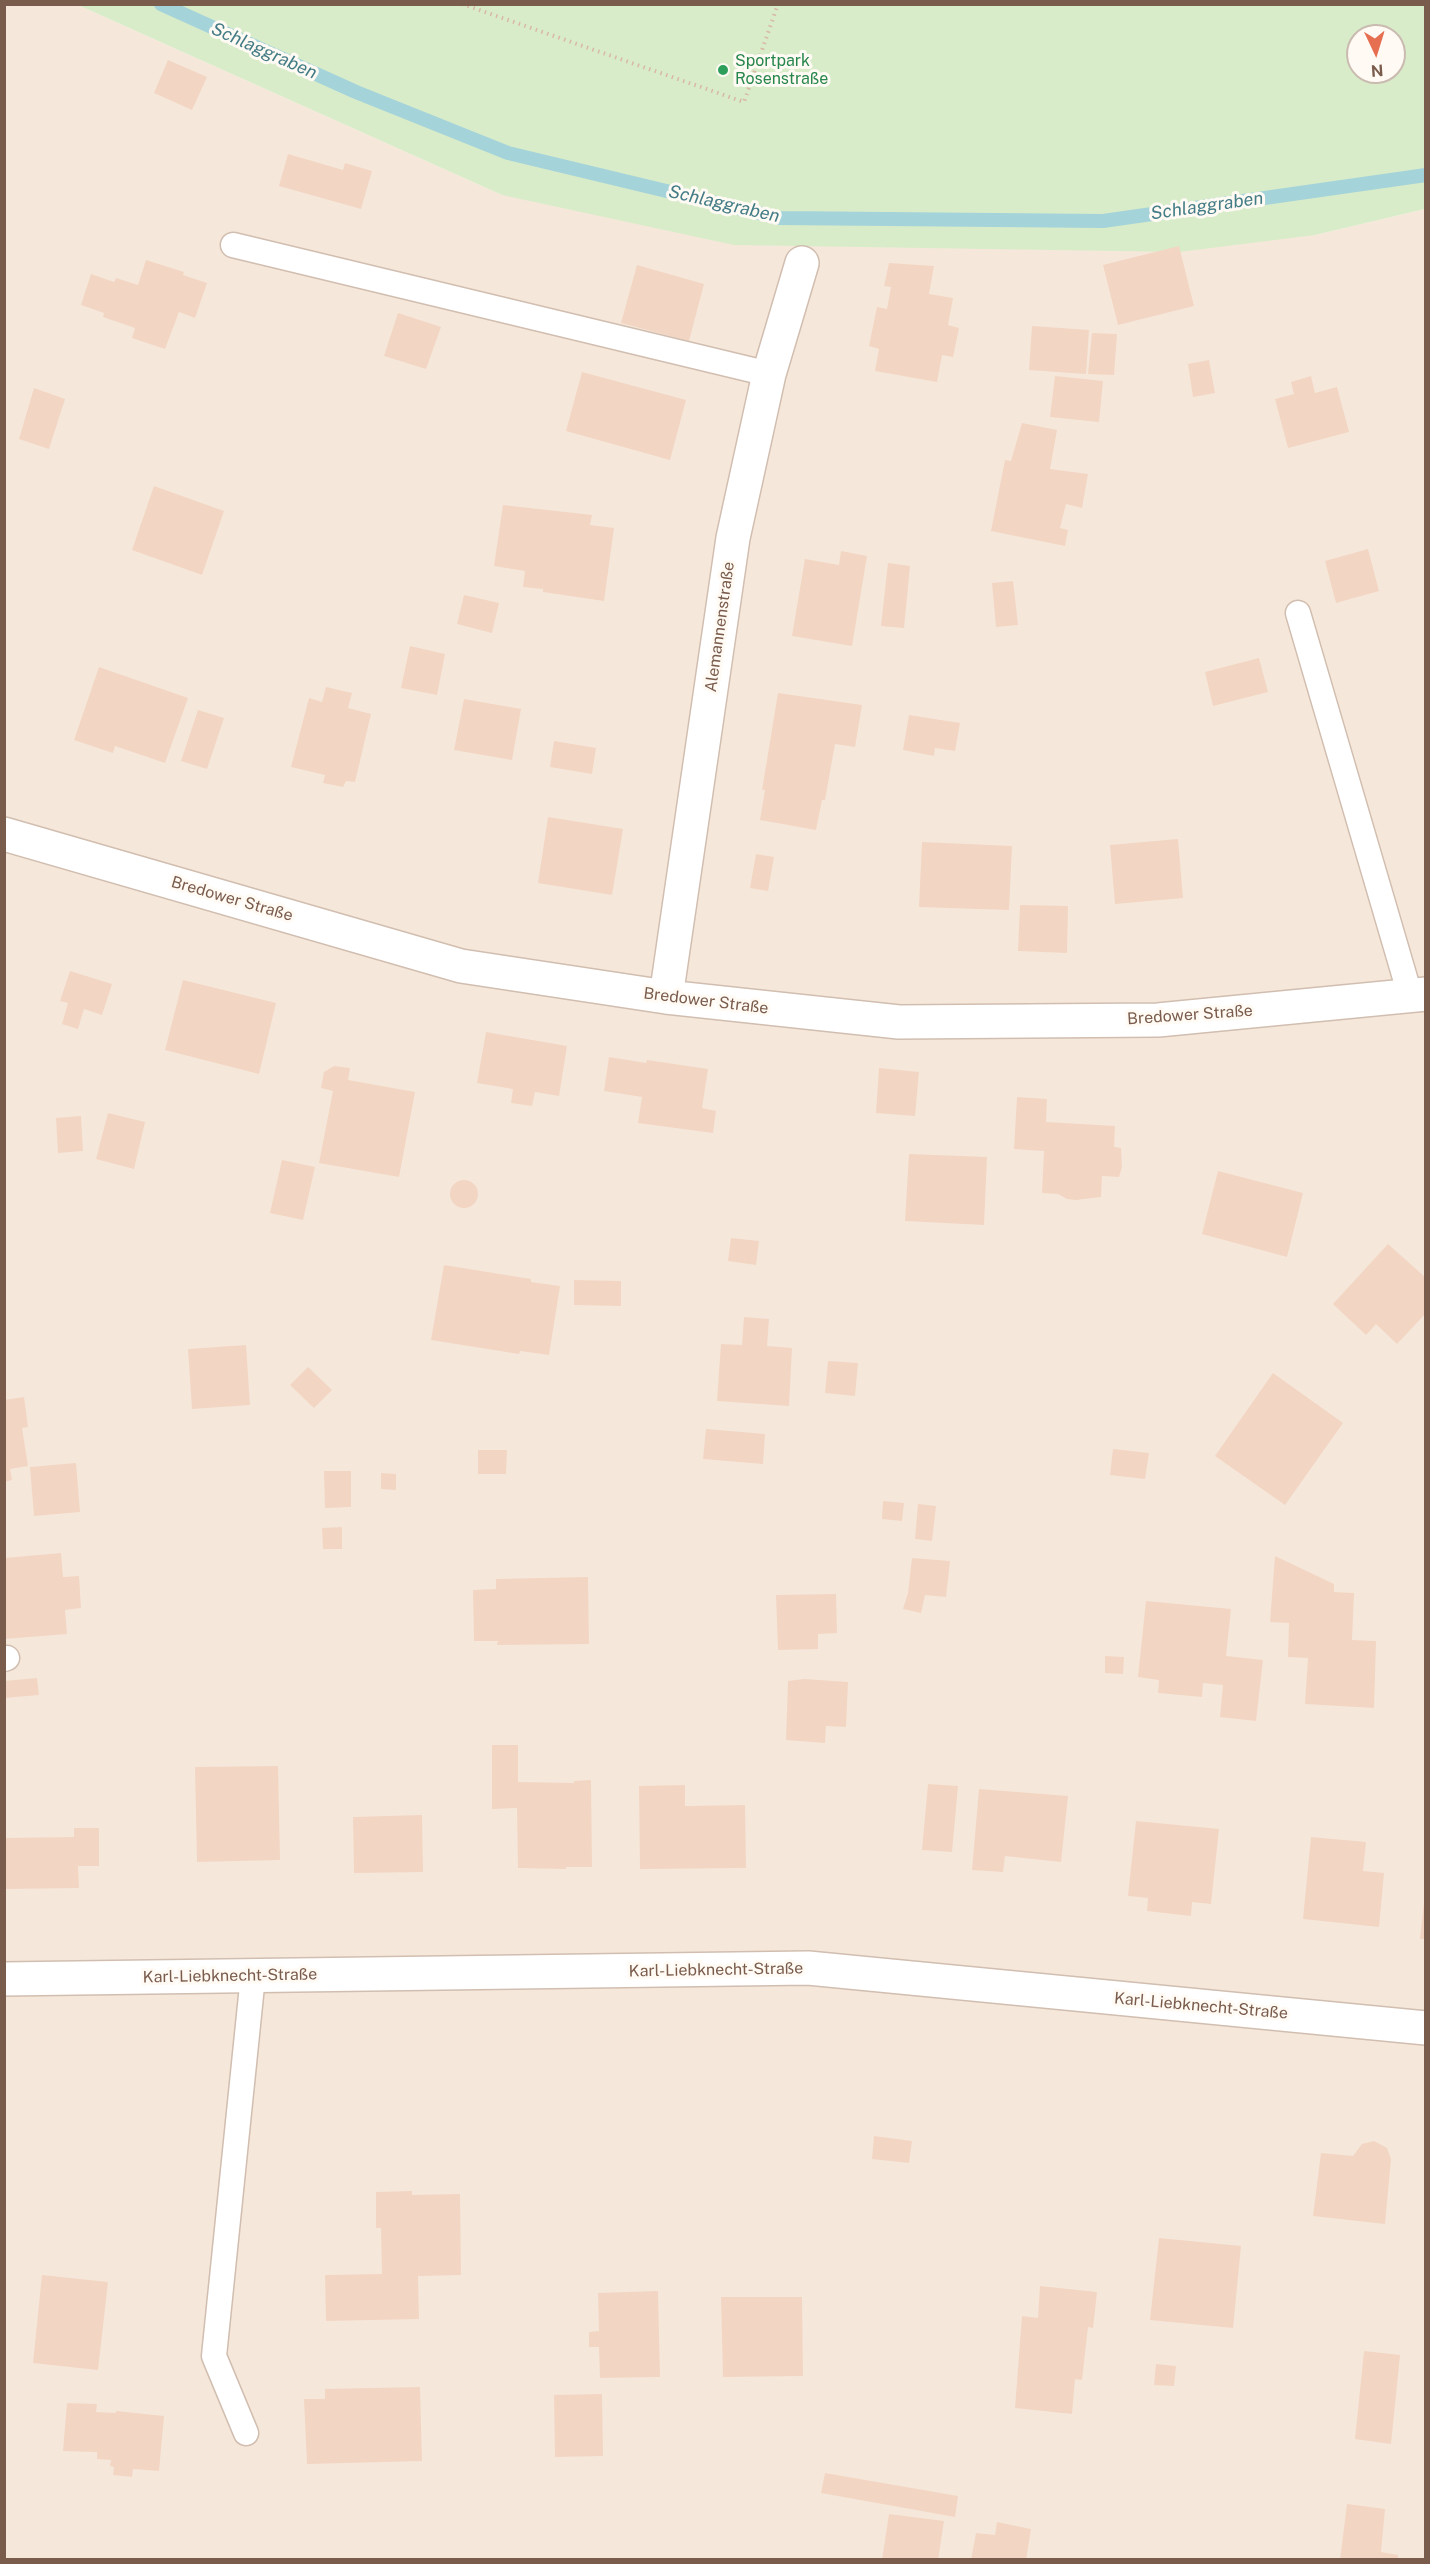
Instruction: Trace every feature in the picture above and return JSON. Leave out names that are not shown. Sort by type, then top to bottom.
[{"type":"street","name":"Alemannenstraße","points":[[666,997],[733,538],[769,374],[802,263]]},
{"type":"street","name":"Bredower Straße","points":[[4,834],[461,966],[666,997],[899,1022],[1158,1020],[1418,995]]},
{"type":"street","name":"Karl-Liebknecht-Straße","points":[[4,1979],[808,1968],[1425,2028]]},
{"type":"lane","points":[[234,245],[769,374]]},
{"type":"lane","points":[[1298,613],[1418,995]]},
{"type":"lane","points":[[246,2433],[214,2356],[253,1976]]},
{"type":"path","points":[[462,4],[744,102],[778,4]]},
{"type":"shaded area","points":[[5,5],[78,5],[502,195],[1315,235],[1425,209],[1425,2559],[5,2560]]},
{"type":"green space","points":[[78,5],[1425,5],[1425,209],[1315,235],[1179,252],[734,245],[502,195]]},
{"type":"building","points":[[168,60],[207,77],[192,110],[154,93]]},
{"type":"building","points":[[288,154],[343,170],[345,163],[372,171],[361,209],[279,186]]},
{"type":"building","points":[[1179,246],[1194,306],[1118,325],[1103,265]]},
{"type":"building","points":[[146,260],[184,272],[183,275],[207,283],[195,318],[179,312],[165,349],[132,338],[135,328],[103,317],[104,313],[81,305],[91,274],[114,282],[116,278],[138,285]]},
{"type":"building","points":[[889,263],[934,266],[929,294],[953,298],[948,325],[959,328],[953,357],[942,355],[937,382],[875,371],[879,349],[869,346],[877,307],[887,309],[891,287],[884,286]]},
{"type":"building","points":[[637,265],[704,284],[689,341],[621,323]]},
{"type":"building","points":[[398,313],[441,327],[426,369],[384,356]]},
{"type":"building","points":[[1032,326],[1089,330],[1086,374],[1029,370]]},
{"type":"building","points":[[1092,333],[1117,334],[1114,375],[1088,374]]},
{"type":"building","points":[[1209,360],[1215,393],[1193,397],[1188,364]]},
{"type":"building","points":[[582,372],[686,400],[670,460],[566,431]]},
{"type":"building","points":[[1055,376],[1103,381],[1099,422],[1050,417]]},
{"type":"building","points":[[1311,376],[1315,393],[1337,387],[1349,432],[1288,448],[1275,399],[1294,394],[1291,382]]},
{"type":"building","points":[[34,388],[65,399],[49,449],[19,439]]},
{"type":"building","points":[[1022,423],[1057,430],[1050,469],[1088,474],[1082,508],[1066,504],[1060,528],[1068,530],[1065,546],[991,531],[1005,460],[1011,461]]},
{"type":"building","points":[[154,486],[224,511],[202,575],[132,550]]},
{"type":"building","points":[[503,505],[592,515],[590,525],[614,528],[604,601],[523,587],[525,571],[494,566]]},
{"type":"building","points":[[1368,549],[1379,591],[1336,603],[1325,561]]},
{"type":"building","points":[[841,551],[867,556],[852,646],[792,636],[805,559],[839,565]]},
{"type":"building","points":[[888,563],[910,566],[904,628],[881,626]]},
{"type":"building","points":[[1013,581],[1018,625],[996,627],[992,583]]},
{"type":"building","points":[[464,595],[499,603],[492,633],[457,624]]},
{"type":"building","points":[[410,646],[445,654],[437,695],[401,688]]},
{"type":"building","points":[[1259,658],[1268,692],[1213,706],[1205,672]]},
{"type":"building","points":[[99,667],[188,698],[165,763],[115,746],[113,753],[74,740]]},
{"type":"building","points":[[326,687],[352,693],[348,708],[371,714],[355,782],[346,781],[343,787],[323,783],[325,775],[291,767],[309,698],[322,702]]},
{"type":"building","points":[[778,693],[862,705],[855,747],[835,744],[825,800],[822,800],[816,830],[760,820],[765,790],[762,790]]},
{"type":"building","points":[[464,699],[521,709],[512,760],[454,750]]},
{"type":"building","points":[[198,710],[224,718],[207,769],[181,761]]},
{"type":"building","points":[[909,715],[960,723],[955,751],[935,748],[934,756],[903,750]]},
{"type":"building","points":[[554,741],[596,748],[592,774],[550,767]]},
{"type":"building","points":[[548,817],[623,829],[612,895],[538,883]]},
{"type":"building","points":[[1178,839],[1183,898],[1115,904],[1110,845]]},
{"type":"building","points":[[922,842],[1012,846],[1009,910],[919,907]]},
{"type":"building","points":[[756,854],[774,857],[768,891],[750,888]]},
{"type":"building","points":[[1020,905],[1068,906],[1067,953],[1018,951]]},
{"type":"building","points":[[70,971],[112,984],[102,1015],[84,1009],[78,1029],[62,1024],[68,1003],[60,1001]]},
{"type":"building","points":[[183,980],[276,1003],[259,1074],[165,1050]]},
{"type":"building","points":[[486,1032],[567,1046],[559,1096],[535,1092],[532,1106],[511,1103],[513,1089],[477,1083]]},
{"type":"building","points":[[609,1057],[708,1069],[702,1108],[716,1111],[713,1133],[638,1123],[642,1097],[604,1091]]},
{"type":"building","points":[[334,1066],[350,1068],[348,1080],[415,1092],[399,1177],[319,1163],[333,1091],[321,1088],[324,1072]]},
{"type":"building","points":[[879,1068],[919,1072],[915,1116],[876,1113]]},
{"type":"building","points":[[1017,1097],[1047,1099],[1046,1122],[1115,1126],[1114,1147],[1121,1148],[1122,1167],[1119,1177],[1102,1176],[1101,1197],[1076,1200],[1067,1199],[1058,1194],[1042,1193],[1044,1151],[1014,1149]]},
{"type":"building","points":[[108,1113],[145,1122],[134,1169],[96,1159]]},
{"type":"building","points":[[81,1116],[83,1151],[58,1153],[56,1118]]},
{"type":"building","points":[[909,1154],[987,1157],[984,1225],[905,1221]]},
{"type":"building","points":[[282,1160],[315,1167],[303,1220],[270,1213]]},
{"type":"building","points":[[1218,1171],[1303,1193],[1287,1257],[1202,1234]]},
{"type":"building","points":[[464,1180],[474,1184],[478,1194],[474,1204],[464,1208],[454,1204],[450,1194],[454,1184]]},
{"type":"building","points":[[731,1238],[759,1241],[756,1265],[728,1261]]},
{"type":"building","points":[[1388,1244],[1426,1278],[1426,1313],[1397,1344],[1376,1324],[1366,1335],[1333,1304]]},
{"type":"building","points":[[444,1265],[560,1286],[549,1355],[520,1351],[519,1354],[431,1340]]},
{"type":"building","points":[[574,1280],[621,1281],[621,1306],[574,1305]]},
{"type":"building","points":[[744,1317],[769,1319],[767,1346],[792,1348],[789,1406],[717,1401],[721,1344],[742,1345]]},
{"type":"building","points":[[246,1345],[250,1405],[192,1409],[188,1349]]},
{"type":"building","points":[[828,1361],[858,1363],[855,1396],[825,1393]]},
{"type":"building","points":[[308,1367],[332,1390],[314,1408],[290,1385]]},
{"type":"building","points":[[1273,1373],[1343,1423],[1285,1505],[1215,1456]]},
{"type":"building","points":[[24,1397],[28,1427],[22,1428],[28,1466],[10,1469],[12,1480],[4,1482],[4,1400]]},
{"type":"building","points":[[706,1429],[765,1434],[763,1464],[703,1459]]},
{"type":"building","points":[[1113,1449],[1149,1453],[1145,1479],[1110,1475]]},
{"type":"building","points":[[478,1450],[507,1450],[506,1474],[478,1474]]},
{"type":"building","points":[[76,1463],[80,1512],[34,1516],[30,1467]]},
{"type":"building","points":[[324,1471],[351,1471],[351,1507],[325,1508]]},
{"type":"building","points":[[381,1473],[396,1474],[396,1490],[381,1489]]},
{"type":"building","points":[[883,1501],[904,1503],[902,1521],[882,1519]]},
{"type":"building","points":[[918,1504],[936,1506],[932,1541],[915,1539]]},
{"type":"building","points":[[342,1527],[342,1549],[323,1549],[322,1528]]},
{"type":"building","points":[[61,1553],[63,1577],[79,1576],[81,1608],[65,1610],[67,1634],[4,1639],[4,1558]]},
{"type":"building","points":[[1275,1556],[1334,1584],[1334,1592],[1354,1593],[1352,1640],[1376,1641],[1374,1708],[1305,1704],[1308,1658],[1288,1657],[1289,1623],[1270,1622]]},
{"type":"building","points":[[912,1558],[950,1561],[946,1597],[925,1595],[921,1613],[903,1609],[908,1593]]},
{"type":"building","points":[[588,1577],[589,1644],[497,1645],[498,1641],[474,1641],[473,1590],[496,1589],[496,1579]]},
{"type":"building","points":[[836,1594],[837,1633],[818,1634],[818,1649],[778,1650],[776,1595]]},
{"type":"building","points":[[1146,1601],[1231,1609],[1226,1656],[1263,1660],[1256,1721],[1220,1717],[1223,1685],[1203,1683],[1202,1697],[1158,1693],[1159,1680],[1138,1677]]},
{"type":"building","points":[[1105,1656],[1124,1657],[1123,1674],[1105,1673]]},
{"type":"building","points":[[37,1678],[39,1695],[4,1698],[4,1681]]},
{"type":"building","points":[[804,1679],[848,1682],[846,1727],[826,1726],[825,1743],[786,1740],[788,1681]]},
{"type":"building","points":[[492,1745],[518,1745],[518,1782],[574,1783],[574,1781],[591,1780],[592,1867],[518,1868],[517,1808],[492,1809]]},
{"type":"building","points":[[278,1766],[280,1860],[197,1862],[195,1767]]},
{"type":"building","points":[[928,1784],[958,1786],[952,1852],[922,1850]]},
{"type":"building","points":[[685,1785],[685,1806],[745,1805],[746,1868],[640,1869],[639,1786]]},
{"type":"building","points":[[979,1789],[1068,1796],[1061,1862],[1005,1856],[1003,1872],[972,1870]]},
{"type":"building","points":[[422,1815],[423,1872],[354,1873],[353,1817]]},
{"type":"building","points":[[1136,1821],[1219,1829],[1211,1904],[1192,1902],[1191,1916],[1147,1911],[1148,1898],[1128,1896]]},
{"type":"building","points":[[74,1828],[99,1828],[99,1866],[78,1866],[79,1888],[4,1889],[4,1838],[74,1837]]},
{"type":"building","points":[[1311,1837],[1366,1842],[1363,1871],[1384,1873],[1379,1927],[1303,1919]]},
{"type":"building","points":[[1424,1903],[1426,1903],[1426,1939],[1420,1939]]},
{"type":"building","points":[[874,2136],[912,2141],[909,2163],[872,2159]]},
{"type":"building","points":[[1374,2141],[1387,2148],[1391,2159],[1385,2224],[1313,2216],[1321,2153],[1353,2156],[1362,2144]]},
{"type":"building","points":[[412,2191],[412,2195],[460,2194],[461,2275],[418,2276],[419,2319],[326,2321],[325,2275],[382,2274],[381,2228],[376,2228],[376,2192]]},
{"type":"building","points":[[1159,2238],[1241,2246],[1233,2328],[1150,2320]]},
{"type":"building","points":[[42,2275],[108,2282],[98,2370],[33,2363]]},
{"type":"building","points":[[1040,2286],[1097,2292],[1093,2328],[1088,2327],[1082,2380],[1075,2379],[1072,2414],[1015,2408],[1022,2316],[1038,2318]]},
{"type":"building","points":[[658,2291],[660,2377],[600,2378],[599,2347],[589,2347],[589,2332],[599,2331],[598,2293]]},
{"type":"building","points":[[721,2297],[802,2297],[803,2376],[723,2377]]},
{"type":"building","points":[[1364,2351],[1400,2355],[1391,2444],[1355,2439]]},
{"type":"building","points":[[1156,2364],[1176,2366],[1174,2386],[1154,2385]]},
{"type":"building","points":[[420,2387],[422,2461],[307,2464],[304,2399],[325,2399],[325,2389]]},
{"type":"building","points":[[602,2394],[603,2456],[555,2457],[554,2395]]},
{"type":"building","points":[[67,2403],[97,2404],[96,2412],[116,2413],[116,2411],[164,2416],[159,2471],[133,2469],[132,2477],[113,2475],[114,2467],[110,2466],[111,2460],[97,2459],[97,2452],[63,2451]]},
{"type":"building","points":[[825,2473],[958,2496],[955,2517],[821,2493]]},
{"type":"building","points":[[1347,2504],[1385,2509],[1381,2552],[1398,2555],[1398,2560],[1340,2560]]},
{"type":"building","points":[[889,2514],[944,2521],[938,2560],[882,2560]]},
{"type":"building","points":[[997,2522],[1031,2529],[1026,2560],[971,2560],[976,2533],[995,2535]]},
{"type":"waterway","name":"Schlaggraben","points":[[161,4],[356,92],[508,153],[779,218],[1103,221],[1426,175]]},
{"type":"place","name":"Sportpark Rosenstraße","points":[[723,70]]}]
